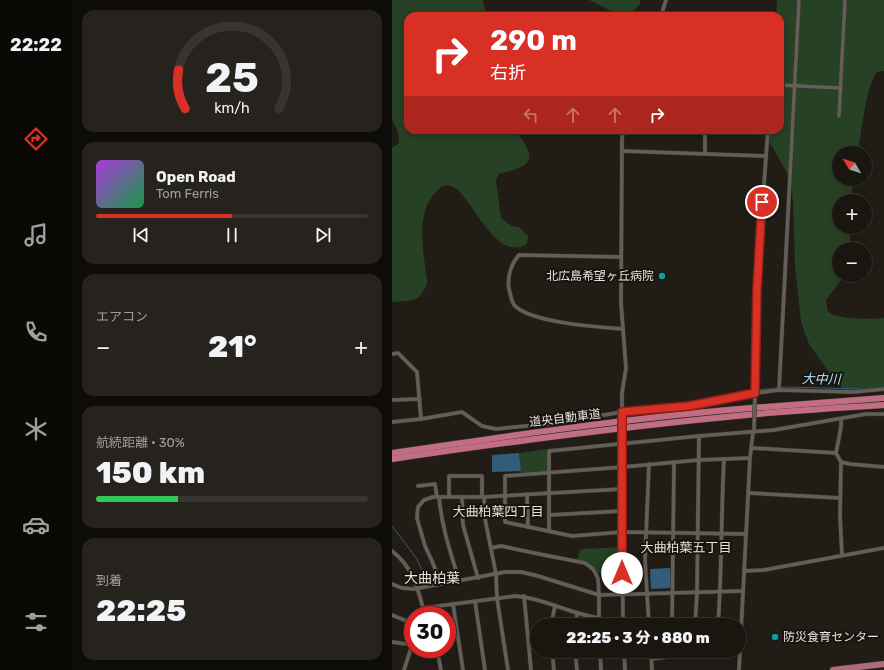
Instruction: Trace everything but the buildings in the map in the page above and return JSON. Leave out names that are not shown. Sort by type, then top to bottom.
[{"type":"highway","name":"道央自動車道","points":[[392,453],[573,428],[686,415],[740,409],[884,398]]},
{"type":"highway","name":"道央自動車道","points":[[392,459],[579,433],[685,421],[763,413],[884,405]]},
{"type":"highway","points":[[833,670],[884,664]]},
{"type":"street","points":[[662,12],[666,0]]},
{"type":"street","points":[[779,390],[799,0]]},
{"type":"street","points":[[839,116],[845,0]]},
{"type":"street","points":[[784,85],[841,88]]},
{"type":"street","points":[[623,134],[621,304],[626,368],[622,392],[623,618]]},
{"type":"street","points":[[705,134],[705,153]]},
{"type":"street","points":[[741,618],[750,458],[754,431],[757,289],[768,134]]},
{"type":"street","points":[[622,151],[766,156]]},
{"type":"street","points":[[621,257],[519,255],[511,266],[508,284],[514,305],[520,310],[531,315],[583,326],[624,329]]},
{"type":"street","points":[[392,354],[398,353],[417,372],[421,419]]},
{"type":"street","points":[[392,422],[462,412],[482,426],[496,429],[689,406],[779,390],[853,392],[884,389]]},
{"type":"street","points":[[392,400],[420,399]]},
{"type":"street","points":[[549,531],[549,451],[622,442],[774,430],[866,414],[884,414]]},
{"type":"street","points":[[841,419],[836,453],[841,462],[840,516],[842,556]]},
{"type":"street","points":[[695,618],[700,436]]},
{"type":"street","points":[[752,448],[836,453]]},
{"type":"street","points":[[746,534],[622,532],[572,536],[505,522],[505,476],[699,460],[750,458]]},
{"type":"street","points":[[718,618],[724,459]]},
{"type":"street","points":[[672,618],[674,462]]},
{"type":"street","points":[[841,462],[884,467]]},
{"type":"street","points":[[648,618],[646,594],[646,533],[649,464]]},
{"type":"street","points":[[449,497],[449,476],[482,476],[485,519],[496,574],[497,598],[508,670]]},
{"type":"street","points":[[418,486],[435,484],[441,520],[459,580]]},
{"type":"street","points":[[441,584],[425,546],[417,518],[418,507],[424,500],[438,497],[483,497],[622,489]]},
{"type":"street","points":[[749,493],[840,498]]},
{"type":"street","points":[[527,494],[528,527]]},
{"type":"street","points":[[462,497],[463,525],[478,578]]},
{"type":"street","points":[[549,515],[622,511]]},
{"type":"street","points":[[438,606],[524,596],[577,613],[599,618],[598,578],[593,569],[585,563],[501,546],[491,548]]},
{"type":"street","points":[[744,571],[764,570],[884,548]]},
{"type":"street","points":[[392,551],[401,558],[410,570],[418,588],[422,606]]},
{"type":"street","points":[[392,584],[402,588],[418,588],[505,572],[527,574],[599,595],[743,591]]},
{"type":"street","points":[[524,596],[531,670]]},
{"type":"street","points":[[475,601],[485,670]]},
{"type":"street","points":[[453,604],[463,670]]},
{"type":"street","points":[[552,618],[555,606]]},
{"type":"street","points":[[577,613],[577,618]]},
{"type":"street","points":[[392,615],[404,620]]},
{"type":"street","points":[[392,642],[404,644]]},
{"type":"street","points":[[404,670],[408,658]]},
{"type":"street","points":[[439,658],[441,670]]},
{"type":"street","points":[[553,658],[554,670]]},
{"type":"street","points":[[575,658],[576,670]]},
{"type":"street","points":[[600,658],[601,670]]},
{"type":"street","points":[[624,658],[625,670]]},
{"type":"street","points":[[652,670],[651,659],[661,658]]},
{"type":"street","points":[[739,658],[739,670]]},
{"type":"green space","points":[[392,0],[483,0],[485,12],[404,12],[404,134],[518,134],[527,148],[529,160],[520,168],[499,174],[496,180],[501,218],[511,226],[519,227],[528,236],[527,244],[513,247],[501,242],[489,231],[469,203],[459,192],[450,186],[440,188],[433,195],[424,214],[422,235],[427,284],[420,296],[416,299],[410,301],[392,302],[392,148],[399,143],[398,132],[392,119]]},
{"type":"green space","points":[[589,0],[640,0],[640,4],[633,12],[613,12]]},
{"type":"green space","points":[[777,0],[884,0],[884,71],[877,72],[873,78],[864,111],[859,146],[832,146],[832,186],[852,186],[852,194],[832,194],[832,234],[850,234],[850,242],[832,242],[832,282],[840,282],[826,300],[828,312],[833,315],[847,318],[884,318],[884,391],[845,391],[833,378],[809,344],[801,322],[795,265],[791,180],[769,141],[769,134],[784,134],[784,12],[776,12]]},
{"type":"green space","points":[[548,449],[548,473],[521,475],[519,453]]},
{"type":"green space","points":[[622,547],[622,573],[595,573],[585,563],[577,562],[580,549]]},
{"type":"water","points":[[519,453],[521,471],[492,472],[492,455]]},
{"type":"water","points":[[670,568],[671,588],[651,589],[650,569]]},
{"type":"waterway","name":"大中川","points":[[757,390],[785,387],[862,389]]},
{"type":"waterway","name":"大中川","points":[[879,388],[884,387]]},
{"type":"waterway","points":[[392,526],[417,559],[423,573]]},
{"type":"place","name":"北広島希望ヶ丘病院","points":[[662,276]]},
{"type":"place","name":"防災食育センター","points":[[775,637]]},
{"type":"district","name":"大曲柏葉四丁目","points":[[498,511]]},
{"type":"district","name":"大曲柏葉五丁目","points":[[686,547]]},
{"type":"district","name":"大曲柏葉","points":[[432,578]]},
{"type":"route","points":[[622,573],[622,412],[689,406],[755,393],[757,289],[762,202]]}]
